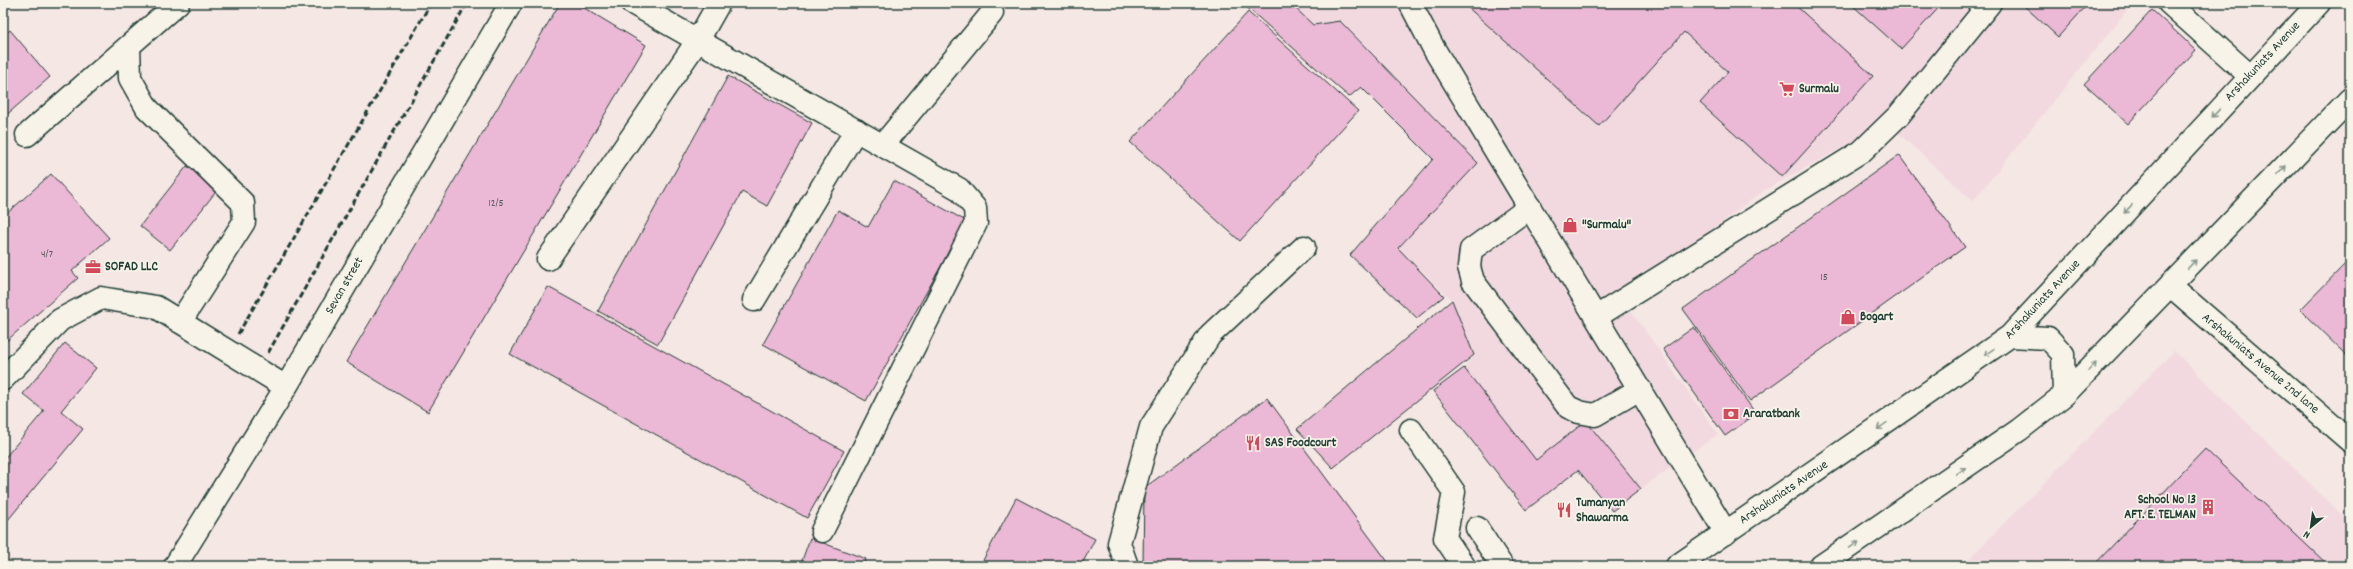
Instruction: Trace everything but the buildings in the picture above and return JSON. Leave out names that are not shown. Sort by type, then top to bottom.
[{"type":"main road","points":[[27,135],[178,3]]},
{"type":"main road","name":"Sevan street","points":[[174,566],[286,386],[511,3]]},
{"type":"main road","points":[[632,3],[960,189],[975,208],[976,223],[822,531]]},
{"type":"main road","points":[[548,259],[698,40],[719,3]]},
{"type":"main road","points":[[1410,3],[1434,49],[1726,533]]},
{"type":"main road","points":[[1596,317],[1862,151],[1899,115],[1990,3]]},
{"type":"main road","points":[[2169,3],[2250,76]]},
{"type":"main road","name":"Arshakuniats Avenue","points":[[1677,566],[2010,336],[2319,3]]},
{"type":"main road","points":[[883,146],[992,13]]},
{"type":"main road","points":[[129,46],[130,78],[146,108],[243,203],[244,222],[180,322]]},
{"type":"main road","points":[[1821,566],[2020,430],[2064,394],[2348,105]]},
{"type":"main road","points":[[754,300],[856,130]]},
{"type":"main road","points":[[1530,207],[1471,250],[1469,267],[1473,281],[1568,408],[1579,412],[1596,415],[1640,389]]},
{"type":"main road","points":[[1127,566],[1119,543],[1151,427],[1210,336],[1304,247]]},
{"type":"main road","name":"Arshakuniats Avenue 2nd lane","points":[[2171,286],[2350,441]]},
{"type":"main road","points":[[3,379],[60,320],[101,298],[156,308],[286,386]]},
{"type":"main road","points":[[2010,336],[2048,338],[2063,354],[2064,394]]},
{"type":"main road","points":[[1411,430],[1454,492],[1445,538],[1464,566]]},
{"type":"main road","points":[[1478,528],[1502,566]]},
{"type":"shaded area","name":"\"Surmalu\"","points":[[1290,3],[2133,3],[1973,201],[1887,123],[1763,191],[1622,298],[1718,434],[1641,489],[1586,421],[1536,460],[1464,368],[1474,355],[1452,300],[1398,248],[1478,163],[1341,21],[1313,25]]},
{"type":"shaded area","points":[[2174,351],[2350,523],[2350,566],[1962,566]]},
{"type":"railway","points":[[238,334],[431,3]]},
{"type":"railway","points":[[268,353],[467,3]]},
{"type":"place","name":"Surmalu","points":[[1787,89]]},
{"type":"place","name":"\"Surmalu\"","points":[[1570,225]]},
{"type":"place","name":"SOFAD LLC","points":[[93,267]]},
{"type":"place","name":"Bogart","points":[[1848,317]]},
{"type":"place","name":"Araratbank","points":[[1731,414]]},
{"type":"place","name":"SAS Foodcourt","points":[[1253,443]]},
{"type":"place","name":"School No 13 AFT. E. TELMAN","points":[[2208,507]]},
{"type":"place","name":"Tumanyan Shawarma","points":[[1564,510]]}]
